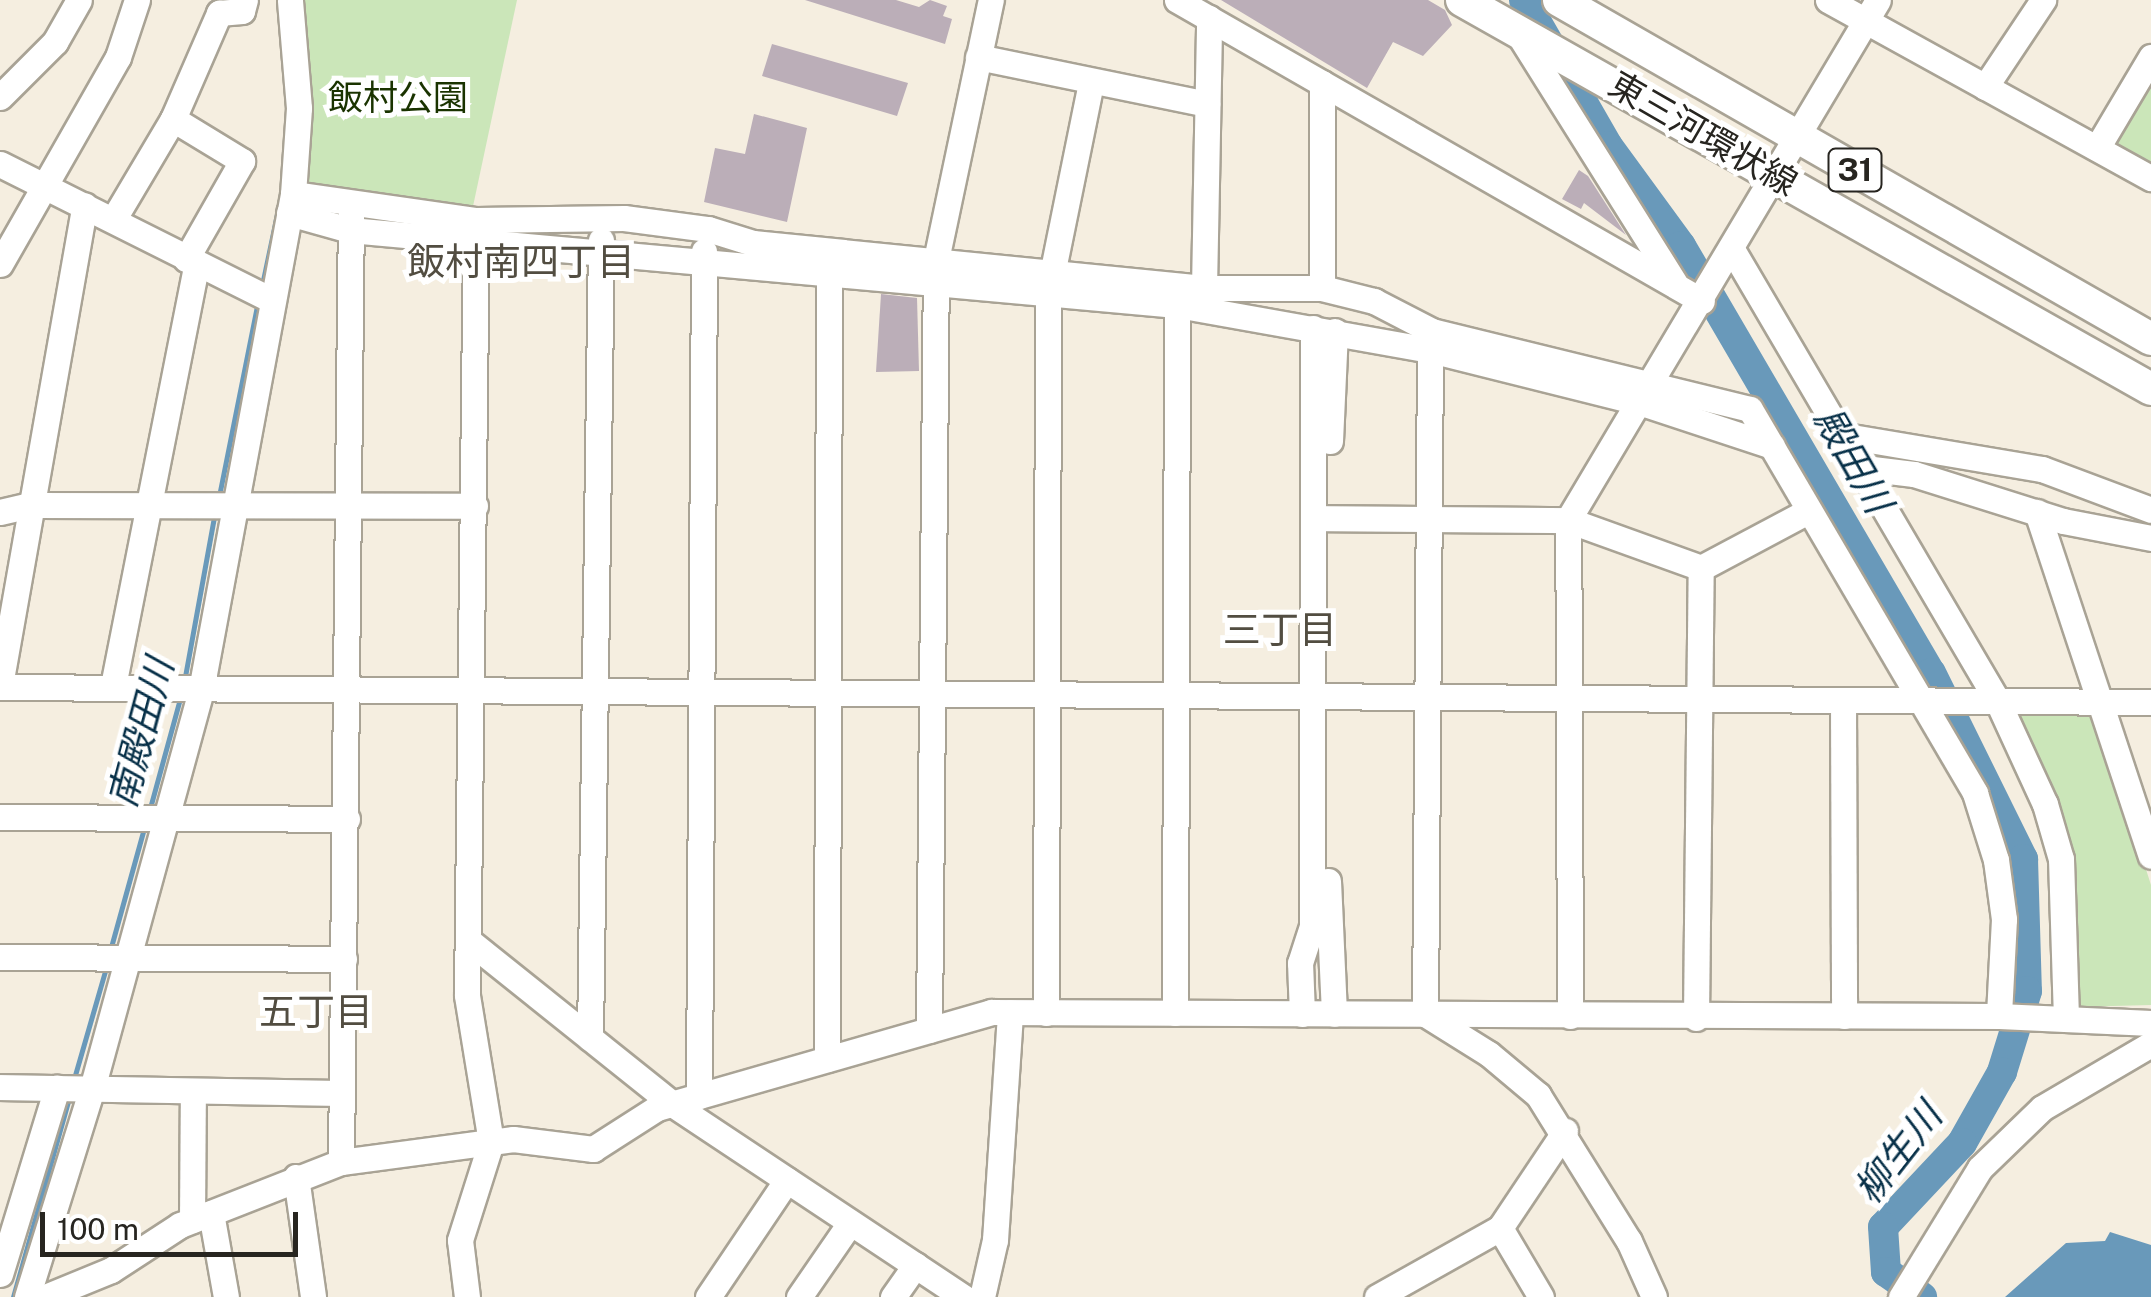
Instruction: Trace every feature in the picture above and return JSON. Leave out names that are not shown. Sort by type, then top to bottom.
[{"type":"main road","name":"東三河環状線","points":[[1462,0],[1614,82],[2151,390]]},
{"type":"main road","name":"東三河環状線","points":[[1563,2],[2151,339]]},
{"type":"street","points":[[0,97],[55,42],[79,0]]},
{"type":"street","points":[[0,264],[118,56],[137,0]]},
{"type":"street","points":[[113,220],[173,119],[219,13],[242,11],[245,0]]},
{"type":"street","points":[[27,1297],[75,1087],[190,689],[264,297],[291,204],[298,108],[290,0]]},
{"type":"street","points":[[929,1030],[937,272],[991,0]]},
{"type":"street","points":[[1177,0],[1702,301]]},
{"type":"street","points":[[1828,0],[1871,11],[1985,87],[2151,178]]},
{"type":"street","points":[[1985,87],[2042,0]]},
{"type":"street","points":[[1570,1016],[1568,520],[1778,176],[1871,11]]},
{"type":"street","points":[[1204,288],[1209,18]]},
{"type":"street","points":[[1523,33],[1678,287]]},
{"type":"street","points":[[978,57],[1208,104]]},
{"type":"street","points":[[2097,148],[2151,57]]},
{"type":"street","points":[[1046,1012],[1050,284],[1091,82]]},
{"type":"street","points":[[1322,84],[1322,288]]},
{"type":"street","points":[[113,686],[191,262],[242,161],[173,119]]},
{"type":"street","points":[[0,164],[40,188],[85,205],[264,297]]},
{"type":"street","points":[[291,204],[351,217],[476,231],[601,254],[704,264],[829,263],[1050,284],[1324,329],[1647,394]]},
{"type":"street","points":[[85,205],[0,686],[1568,702],[2151,702]]},
{"type":"street","points":[[341,1162],[351,217]]},
{"type":"street","points":[[476,231],[601,220],[704,229],[829,263]]},
{"type":"street","points":[[590,1038],[599,690],[601,220]]},
{"type":"street","points":[[698,1096],[704,229]]},
{"type":"street","points":[[467,1297],[460,1240],[490,1142],[468,995],[475,688],[476,231]]},
{"type":"street","points":[[1729,258],[1840,436],[1993,702],[2046,804],[2061,860],[2066,1019]]},
{"type":"street","points":[[827,1059],[829,263]]},
{"type":"street","points":[[1050,284],[1322,288],[1374,301],[1432,331],[1647,394],[1772,446],[1808,510],[1930,701],[1976,793],[1996,860],[2015,1017]]},
{"type":"street","points":[[1178,305],[1204,288]]},
{"type":"street","points":[[1174,1013],[1178,305]]},
{"type":"street","points":[[1302,1014],[1300,963],[1312,927],[1324,329]]},
{"type":"street","points":[[1425,1014],[1430,350]]},
{"type":"street","points":[[1840,436],[2042,470],[2151,510]]},
{"type":"street","points":[[1856,467],[1914,474],[2037,512],[2151,538]]},
{"type":"street","points":[[0,512],[32,505],[223,504],[345,509],[476,506]]},
{"type":"street","points":[[1320,518],[1568,520],[1701,568],[1808,510]]},
{"type":"street","points":[[2037,512],[2151,856]]},
{"type":"street","points":[[1696,1018],[1701,568]]},
{"type":"street","points":[[1316,699],[1334,1014]]},
{"type":"street","points":[[1844,701],[1844,1016]]},
{"type":"street","points":[[0,817],[347,819]]},
{"type":"street","points":[[469,940],[671,1103],[963,1297]]},
{"type":"street","points":[[0,957],[344,958]]},
{"type":"street","points":[[982,1297],[995,1240],[1010,1012]]},
{"type":"street","points":[[45,1297],[110,1270],[201,1216],[341,1162],[490,1142],[593,1150],[671,1103],[929,1030],[1010,1012],[2015,1017],[2151,1024]]},
{"type":"street","points":[[1425,1014],[1490,1054],[1538,1096],[1565,1131],[1654,1297]]},
{"type":"street","points":[[1901,1297],[1980,1168],[2042,1108],[2151,1044]]},
{"type":"street","points":[[0,1087],[342,1093]]},
{"type":"street","points":[[0,1274],[75,1087]]},
{"type":"street","points":[[193,1091],[201,1216],[226,1297]]},
{"type":"street","points":[[1376,1297],[1500,1228],[1565,1131]]},
{"type":"street","points":[[296,1177],[313,1297]]},
{"type":"street","points":[[708,1297],[787,1180]]},
{"type":"street","points":[[799,1297],[850,1222]]},
{"type":"street","points":[[1500,1228],[1542,1297]]},
{"type":"street","points":[[893,1297],[915,1265]]},
{"type":"green space","name":"飯村公園","points":[[298,0],[517,0],[472,211],[293,187]]},
{"type":"green space","points":[[2151,77],[2151,167],[2110,144]]},
{"type":"green space","points":[[2009,710],[2095,710],[2151,885],[2151,1005],[2075,1007],[2075,927]]},
{"type":"water","points":[[2110,1232],[2151,1245],[2151,1297],[2005,1297],[2066,1243],[2105,1241]]},
{"type":"building","points":[[805,0],[896,0],[919,7],[930,0],[947,6],[943,16],[952,19],[945,44]]},
{"type":"building","points":[[1221,0],[1428,0],[1445,10],[1452,25],[1423,56],[1393,42],[1367,88]]},
{"type":"building","points":[[772,44],[908,83],[897,116],[762,76]]},
{"type":"building","points":[[754,114],[807,128],[787,222],[704,202],[715,148],[745,154]]},
{"type":"building","points":[[1579,170],[1588,176],[1626,235],[1584,203],[1581,209],[1562,199]]},
{"type":"building","points":[[881,294],[917,298],[919,371],[876,372]]},
{"type":"waterway","name":"殿田川","points":[[1524,0],[1608,146],[1681,246],[1931,673],[2023,859],[2027,991],[2002,1072],[1962,1143],[1883,1227],[1886,1272],[1922,1297]]},
{"type":"waterway","name":"南殿田川","points":[[262,285],[284,181]]},
{"type":"waterway","name":"南殿田川","points":[[219,496],[258,301]]},
{"type":"waterway","name":"南殿田川","points":[[184,682],[215,511]]},
{"type":"waterway","name":"南殿田川","points":[[150,808],[180,698]]},
{"type":"waterway","name":"南殿田川","points":[[111,947],[144,828]]},
{"type":"waterway","name":"南殿田川","points":[[73,1082],[106,968]]},
{"type":"waterway","name":"南殿田川","points":[[13,1297],[69,1098]]},
{"type":"district","name":"飯村南四丁目","points":[[521,262]]},
{"type":"district","name":"三丁目","points":[[1280,630]]},
{"type":"district","name":"五丁目","points":[[316,1012]]},
{"type":"water label","name":"柳生川","points":[[1898,1153]]}]
